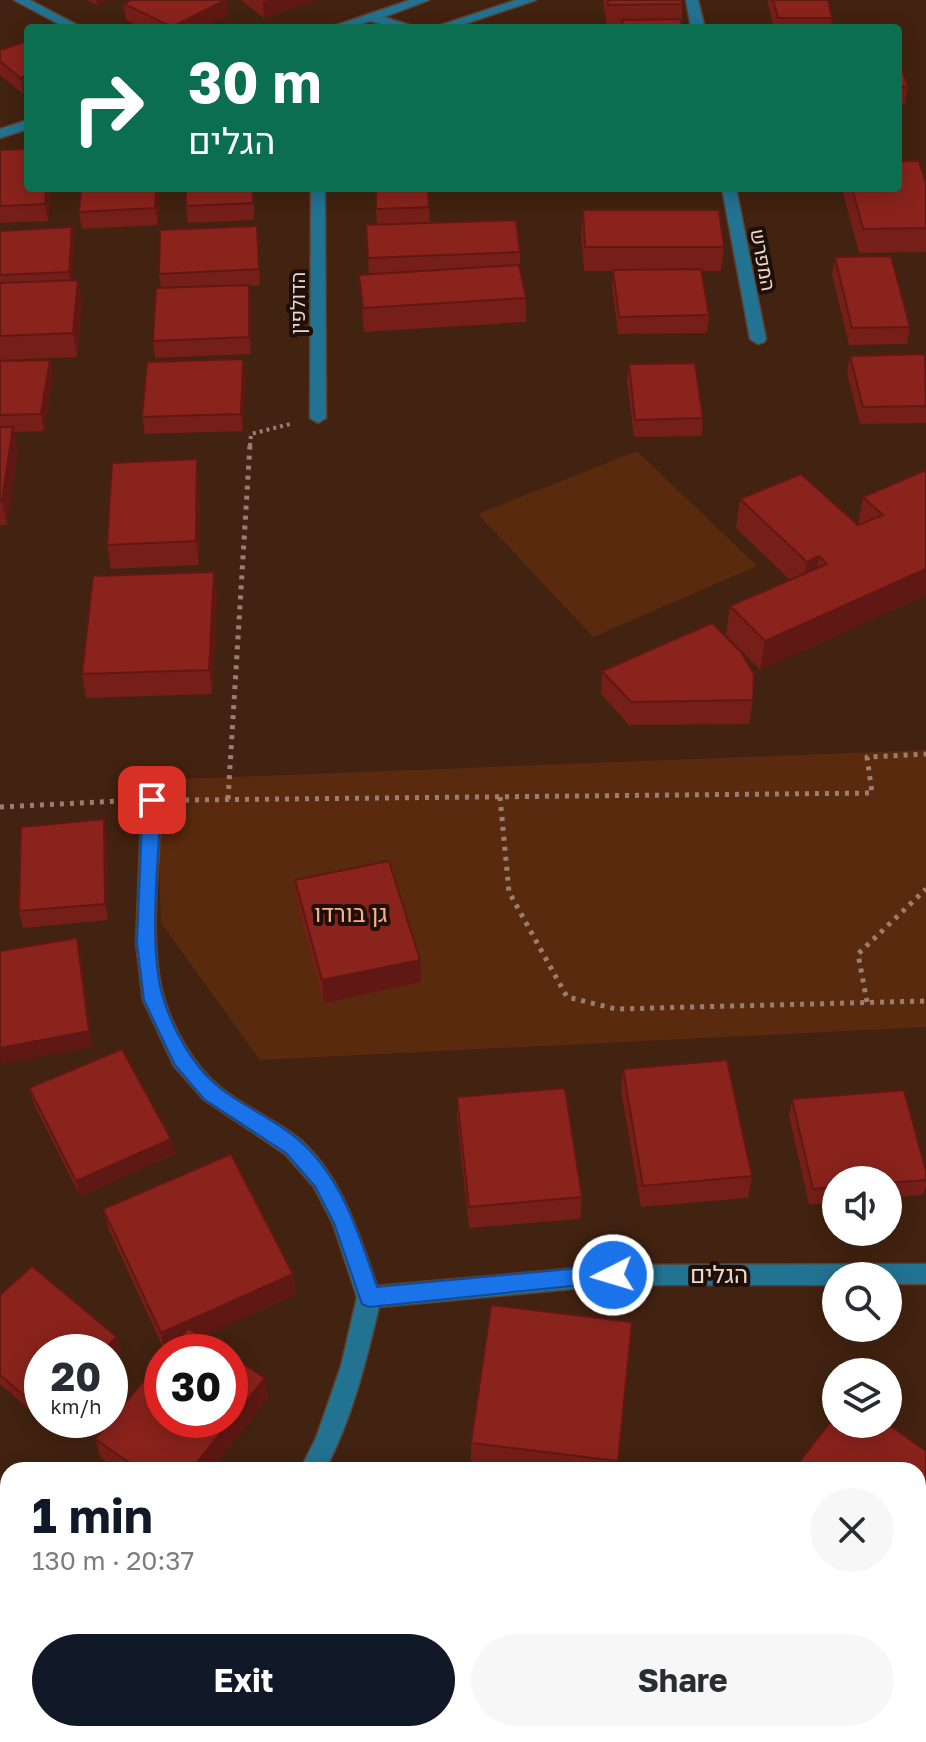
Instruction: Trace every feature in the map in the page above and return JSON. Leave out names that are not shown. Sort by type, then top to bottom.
[{"type":"street","points":[[20,0],[68,24]]},
{"type":"street","points":[[347,24],[423,0]]},
{"type":"street","points":[[452,24],[530,0]]},
{"type":"street","points":[[692,0],[697,24]]},
{"type":"street","points":[[369,17],[396,24]]},
{"type":"street","points":[[0,134],[24,125]]},
{"type":"street","name":"הדולפין","points":[[318,192],[318,418]]},
{"type":"street","name":"המפרש","points":[[730,192],[758,339]]},
{"type":"street","points":[[152,800],[146,943],[154,1000],[182,1060],[211,1093],[293,1147],[322,1180],[344,1222],[369,1297],[353,1366],[327,1442],[316,1462]]},
{"type":"street","name":"הגלים","points":[[369,1297],[613,1275],[926,1274]]},
{"type":"path","points":[[228,799],[251,434],[318,418]]},
{"type":"path","points":[[0,807],[152,800],[872,793],[867,757],[926,754]]},
{"type":"path","points":[[500,797],[509,892],[567,997],[616,1009],[926,1001]]},
{"type":"path","points":[[867,1002],[858,954],[926,889]]},
{"type":"green space","points":[[637,451],[757,566],[593,637],[478,514]]},
{"type":"green space","name":"גן בורדו","points":[[926,750],[926,1027],[260,1060],[161,923],[156,780]]},
{"type":"building","points":[[131,0],[225,0],[178,24],[166,24],[124,4]]},
{"type":"building","points":[[608,0],[682,0],[682,4],[608,5]]},
{"type":"building","points":[[773,0],[828,0],[832,18],[778,18]]},
{"type":"building","points":[[680,19],[681,24],[622,24],[622,20]]},
{"type":"building","points":[[24,42],[24,76],[20,78],[0,61],[0,50]]},
{"type":"building","points":[[902,68],[908,87],[902,87]]},
{"type":"building","points":[[24,149],[24,192],[46,192],[45,204],[0,206],[0,150]]},
{"type":"building","points":[[902,161],[919,161],[926,184],[926,228],[863,229],[853,192],[902,192]]},
{"type":"building","points":[[81,192],[156,192],[155,208],[79,212]]},
{"type":"building","points":[[186,192],[253,192],[253,203],[186,206]]},
{"type":"building","points":[[376,192],[428,192],[429,207],[376,209]]},
{"type":"building","points":[[583,210],[719,210],[724,247],[585,247]]},
{"type":"building","points":[[516,220],[520,252],[368,258],[366,225]]},
{"type":"building","points":[[257,226],[259,269],[159,274],[160,230]]},
{"type":"building","points":[[72,227],[69,272],[0,275],[0,231]]},
{"type":"building","points":[[891,256],[910,327],[852,328],[835,257]]},
{"type":"building","points":[[519,265],[526,298],[363,308],[359,275]]},
{"type":"building","points":[[701,269],[709,315],[619,317],[613,270]]},
{"type":"building","points":[[78,280],[73,333],[0,336],[0,283]]},
{"type":"building","points":[[249,285],[249,337],[153,341],[156,288]]},
{"type":"building","points":[[925,354],[926,406],[863,407],[850,356]]},
{"type":"building","points":[[243,359],[241,414],[142,417],[147,362]]},
{"type":"building","points":[[50,360],[41,414],[0,415],[0,361]]},
{"type":"building","points":[[695,363],[703,418],[635,420],[629,364]]},
{"type":"building","points":[[0,427],[13,427],[2,501],[0,501]]},
{"type":"building","points":[[197,459],[196,541],[107,545],[112,463]]},
{"type":"building","points":[[926,470],[926,569],[765,641],[730,606],[827,564],[819,556],[807,562],[740,499],[801,474],[858,525],[883,515],[863,497]]},
{"type":"building","points":[[214,572],[209,670],[82,674],[93,576]]},
{"type":"building","points":[[712,623],[741,652],[754,674],[753,700],[631,702],[602,671]]},
{"type":"building","points":[[104,819],[105,904],[19,911],[21,827]]},
{"type":"building","points":[[389,861],[420,960],[322,980],[295,880]]},
{"type":"building","points":[[77,938],[89,1031],[0,1048],[0,951]]},
{"type":"building","points":[[122,1049],[171,1139],[76,1181],[29,1088]]},
{"type":"building","points":[[727,1060],[752,1176],[643,1186],[623,1069]]},
{"type":"building","points":[[565,1088],[582,1197],[469,1207],[457,1097]]},
{"type":"building","points":[[904,1090],[926,1180],[902,1182],[902,1166],[822,1166],[822,1188],[813,1189],[792,1099]]},
{"type":"building","points":[[231,1154],[293,1274],[161,1333],[103,1209]]},
{"type":"building","points":[[32,1266],[113,1334],[24,1334],[24,1395],[0,1375],[0,1295]]},
{"type":"building","points":[[491,1305],[632,1322],[618,1461],[471,1443]]},
{"type":"building","points":[[188,1328],[197,1334],[183,1334]]},
{"type":"building","points":[[248,1367],[265,1378],[248,1399]]},
{"type":"building","points":[[144,1380],[144,1438],[217,1438],[197,1462],[128,1462],[95,1439],[128,1438],[128,1400]]},
{"type":"building","points":[[822,1433],[822,1438],[902,1438],[902,1434],[926,1451],[926,1462],[799,1462]]},
{"type":"route","points":[[152,800],[146,943],[154,1000],[182,1060],[211,1093],[293,1147],[322,1180],[344,1222],[369,1297],[613,1275]]}]
